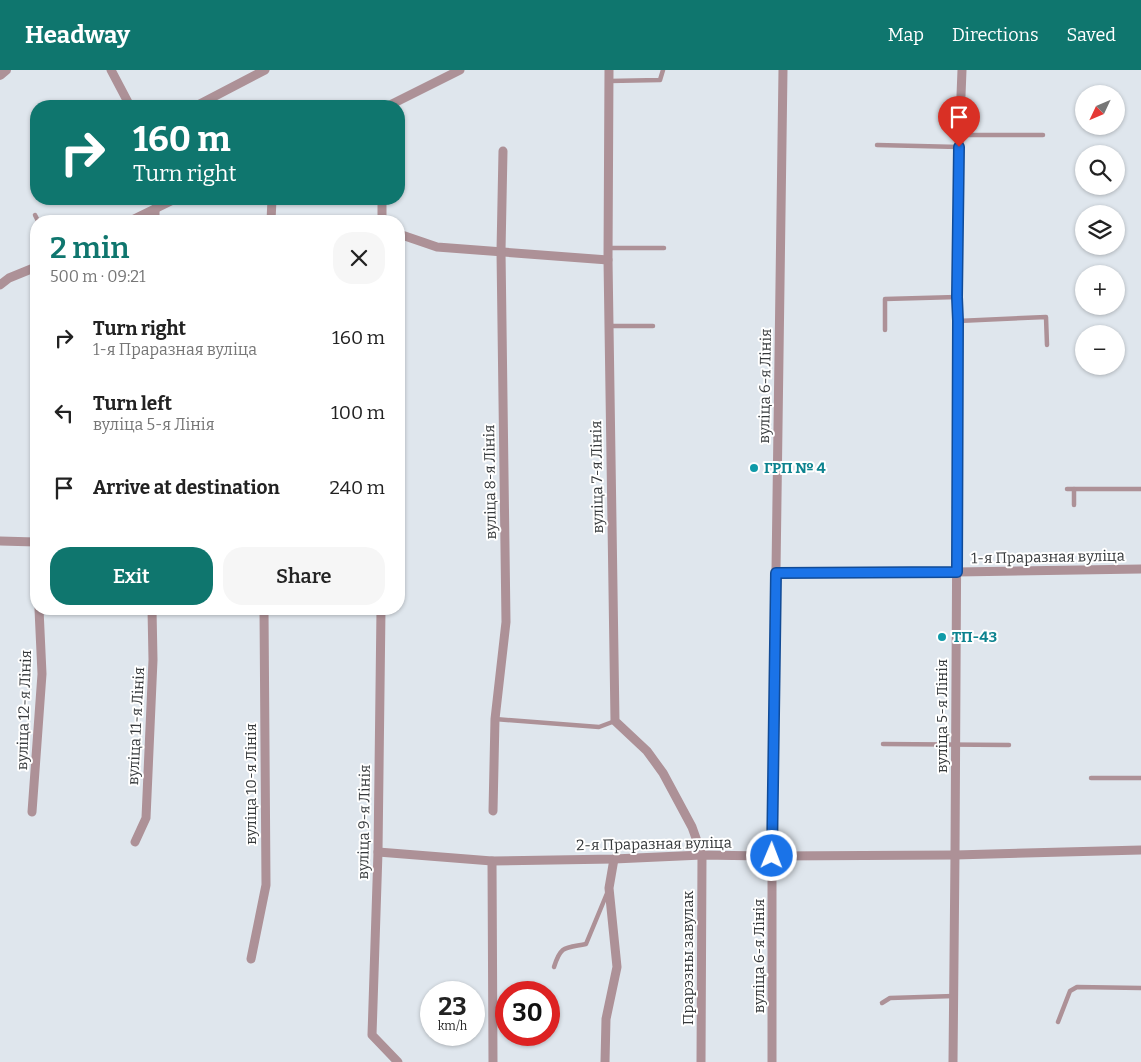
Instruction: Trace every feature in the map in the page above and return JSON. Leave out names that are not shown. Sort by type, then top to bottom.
[{"type":"street","points":[[0,75],[6,70]]},
{"type":"street","points":[[111,70],[127,100]]},
{"type":"street","points":[[208,100],[265,70]]},
{"type":"street","points":[[400,100],[460,70]]},
{"type":"street","name":"вуліца 7-я Лінія","points":[[609,70],[608,260],[614,721]]},
{"type":"street","name":"вуліца 6-я Лінія","points":[[772,1062],[772,856],[783,70]]},
{"type":"street","name":"вуліца 5-я Лінія","points":[[953,1062],[957,297],[959,135],[962,70]]},
{"type":"street","name":"вуліца 8-я Лінія","points":[[493,812],[495,719],[506,622],[501,251],[503,151]]},
{"type":"street","points":[[142,215],[163,205]]},
{"type":"street","points":[[155,209],[155,215]]},
{"type":"street","points":[[405,236],[437,247],[608,260]]},
{"type":"street","points":[[0,285],[9,278],[30,269]]},
{"type":"street","points":[[0,541],[30,542]]},
{"type":"street","name":"1-я Праразная вуліца","points":[[776,573],[1141,569]]},
{"type":"street","name":"вуліца 12-я Лінія","points":[[32,812],[42,674],[39,615]]},
{"type":"street","name":"вуліца 11-я Лінія","points":[[135,842],[146,818],[153,660],[152,615]]},
{"type":"street","name":"вуліца 10-я Лінія","points":[[251,958],[266,885],[264,615]]},
{"type":"street","name":"вуліца 9-я Лінія","points":[[381,615],[378,852],[372,1036],[398,1062]]},
{"type":"street","points":[[614,721],[647,751],[692,827],[702,855]]},
{"type":"street","name":"2-я Праразная вуліца","points":[[378,852],[492,861],[702,855],[955,855],[1141,850]]},
{"type":"street","name":"Прарэзны завулак","points":[[701,1062],[702,855]]},
{"type":"street","points":[[605,1062],[606,1019],[617,967],[609,888],[614,859]]},
{"type":"street","points":[[492,861],[493,1062]]},
{"type":"lane","points":[[609,81],[660,80],[663,70]]},
{"type":"lane","points":[[959,135],[1043,135]]},
{"type":"lane","points":[[877,145],[959,147]]},
{"type":"lane","points":[[608,248],[664,248]]},
{"type":"lane","points":[[885,330],[885,299],[957,297]]},
{"type":"lane","points":[[958,321],[1046,317],[1047,345]]},
{"type":"lane","points":[[609,326],[654,326]]},
{"type":"lane","points":[[1067,489],[1141,489]]},
{"type":"lane","points":[[1074,489],[1074,505]]},
{"type":"lane","points":[[495,719],[599,727],[614,721]]},
{"type":"lane","points":[[883,744],[1009,745]]},
{"type":"lane","points":[[1091,778],[1141,778]]},
{"type":"lane","points":[[554,968],[558,955],[564,949],[586,944],[609,888]]},
{"type":"lane","points":[[1058,1022],[1070,991],[1077,987],[1141,988]]},
{"type":"lane","points":[[882,1004],[890,998],[954,996]]},
{"type":"place","name":"ГРП № 4","points":[[754,468]]},
{"type":"place","name":"ТП-43","points":[[942,637]]},
{"type":"route","points":[[772,856],[776,573],[957,572],[959,147]]}]
